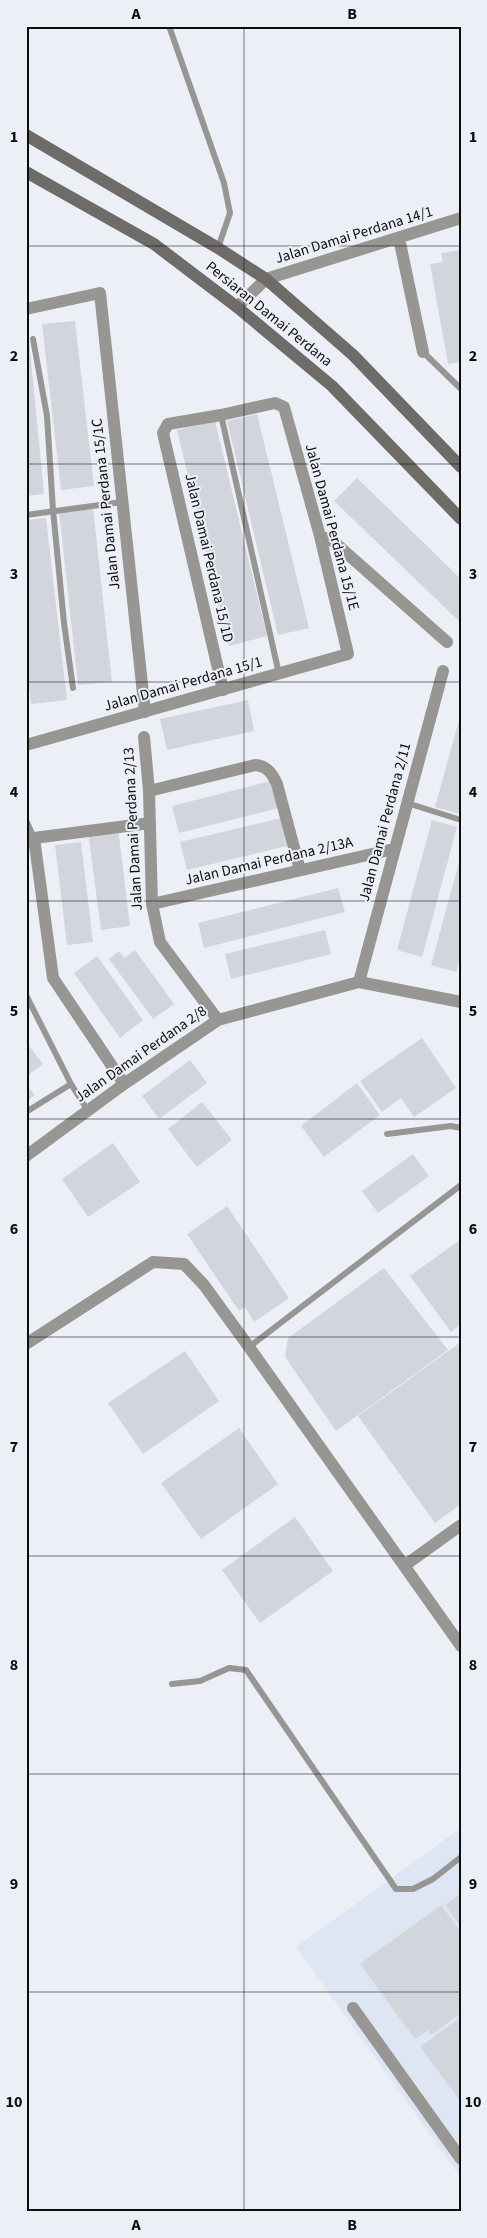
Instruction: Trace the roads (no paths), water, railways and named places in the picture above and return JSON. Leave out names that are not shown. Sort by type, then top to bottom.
[{"type":"main road","name":"Persiaran Damai Perdana","points":[[26,136],[218,248],[266,279],[354,355],[461,468]]},
{"type":"main road","name":"Persiaran Damai Perdana","points":[[26,172],[154,244],[237,307],[332,386],[461,519]]},
{"type":"street","name":"Jalan Damai Perdana 14/1","points":[[237,307],[266,279],[461,218]]},
{"type":"street","points":[[399,238],[423,352]]},
{"type":"street","name":"Jalan Damai Perdana 15/1C","points":[[26,309],[100,293],[145,712]]},
{"type":"street","name":"Jalan Damai Perdana 15/1E","points":[[221,416],[275,403],[284,407],[320,536],[348,654]]},
{"type":"street","name":"Jalan Damai Perdana 15/1D","points":[[221,416],[168,424],[163,433],[223,690]]},
{"type":"street","points":[[320,536],[334,542],[446,642]]},
{"type":"street","name":"Jalan Damai Perdana 15/1","points":[[26,745],[348,654]]},
{"type":"street","name":"Jalan Damai Perdana 2/11","points":[[358,982],[443,671]]},
{"type":"street","name":"Jalan Damai Perdana 2/13","points":[[144,737],[149,791],[152,904],[160,942],[218,1020]]},
{"type":"street","points":[[149,791],[255,765],[263,766],[272,773],[277,784],[300,870]]},
{"type":"street","points":[[124,1084],[53,978],[34,838],[150,823]]},
{"type":"street","name":"Jalan Damai Perdana 2/13A","points":[[152,904],[394,849]]},
{"type":"street","name":"Jalan Damai Perdana 2/8","points":[[26,1156],[124,1084],[218,1020],[358,982],[461,1002]]},
{"type":"street","points":[[26,1344],[154,1262],[184,1264],[204,1285],[249,1347],[461,1646]]},
{"type":"street","points":[[404,1566],[461,1525]]},
{"type":"street","points":[[353,2008],[461,2159]]},
{"type":"lane","points":[[169,26],[224,183],[230,213],[218,248]]},
{"type":"lane","points":[[33,339],[47,416],[53,510],[73,688]]},
{"type":"lane","points":[[423,352],[461,390]]},
{"type":"lane","points":[[221,416],[278,674]]},
{"type":"lane","points":[[26,515],[122,502]]},
{"type":"lane","points":[[407,803],[461,820]]},
{"type":"lane","points":[[26,820],[34,838]]},
{"type":"lane","points":[[26,995],[71,1084],[88,1111]]},
{"type":"lane","points":[[26,1112],[71,1084]]},
{"type":"lane","points":[[387,1134],[451,1126],[461,1128]]},
{"type":"lane","points":[[249,1347],[461,1184]]},
{"type":"lane","points":[[172,1684],[200,1681],[229,1668],[246,1670],[396,1889],[413,1889],[433,1879],[461,1857]]}]
